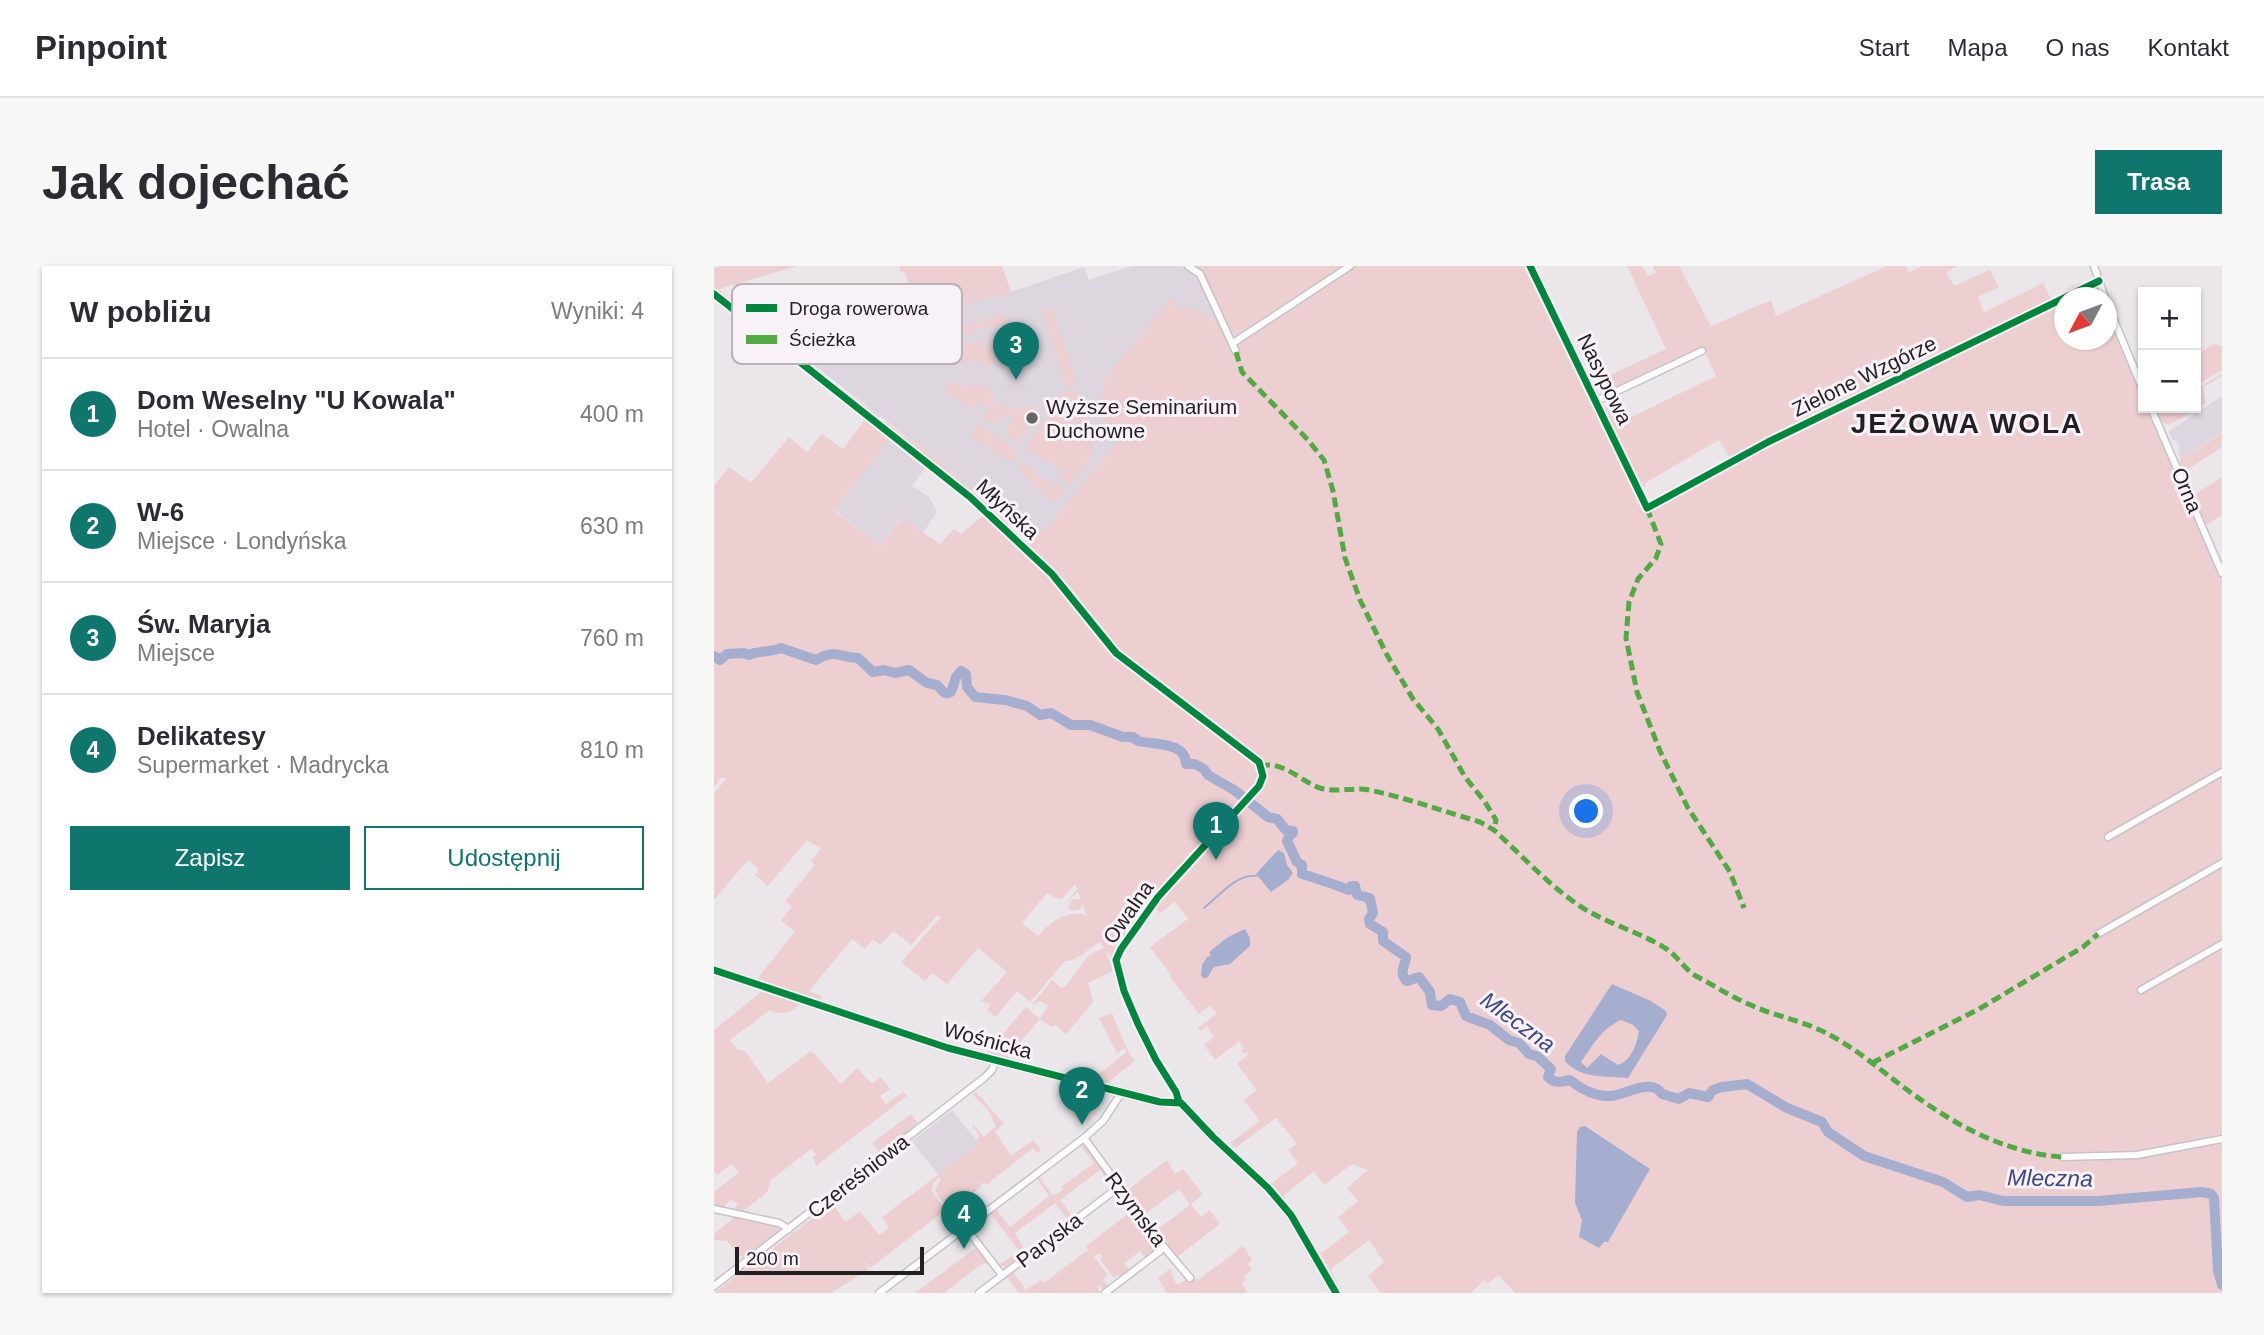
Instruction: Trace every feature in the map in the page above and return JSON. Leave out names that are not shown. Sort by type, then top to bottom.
[{"type":"street","points":[[1188,266],[1200,274],[1236,352]]},
{"type":"street","points":[[1233,343],[1350,266]]},
{"type":"street","name":"Nasypowa","points":[[1530,266],[1647,508]]},
{"type":"street","points":[[2094,266],[2101,287]]},
{"type":"street","name":"Zielone Wzgórze","points":[[1647,508],[1768,442],[2099,281]]},
{"type":"street","name":"Młyńska","points":[[714,294],[732,309]]},
{"type":"street","points":[[2117,326],[2138,378]]},
{"type":"street","points":[[1596,401],[1702,351]]},
{"type":"street","name":"Młyńska","points":[[801,364],[970,497],[1052,574],[1115,653],[1250,755],[1260,766]]},
{"type":"street","name":"Orna","points":[[2153,413],[2222,573]]},
{"type":"street","name":"Owalna","points":[[1179,1101],[1138,1024],[1124,991],[1116,960],[1158,897],[1251,796],[1263,779],[1260,766]]},
{"type":"street","points":[[2108,837],[2222,772]]},
{"type":"street","points":[[2098,934],[2222,863]]},
{"type":"street","points":[[2141,990],[2222,944]]},
{"type":"street","name":"Wośnicka","points":[[714,970],[948,1048],[1160,1102],[1179,1101]]},
{"type":"street","name":"Czereśniowa","points":[[714,1286],[984,1078],[996,1061]]},
{"type":"street","points":[[879,1293],[1084,1138],[1103,1121],[1122,1092]]},
{"type":"street","points":[[1179,1101],[1292,1215],[1336,1293]]},
{"type":"street","name":"Rzymska","points":[[1084,1138],[1163,1246],[1190,1278]]},
{"type":"street","points":[[2062,1157],[2137,1155],[2222,1139]]},
{"type":"street","name":"Paryska","points":[[979,1293],[1119,1187]]},
{"type":"street","points":[[714,1209],[779,1223],[789,1229]]},
{"type":"street","points":[[965,1228],[1002,1275]]},
{"type":"street","points":[[1105,1293],[1163,1246]]},
{"type":"shaded area","points":[[797,266],[719,289],[727,297],[725,298],[714,290],[714,268]]},
{"type":"shaded area","points":[[899,266],[1002,266],[1011,292],[962,305],[962,284],[908,284],[905,272],[901,272]]},
{"type":"shaded area","name":"Wyższe Seminarium Duchowne","points":[[1132,266],[1180,266],[1195,273],[1219,317],[1056,570],[1042,532],[1031,522],[1006,522],[948,468],[812,364],[962,364],[962,305],[1011,292],[1084,267],[1089,280]]},
{"type":"shaded area","points":[[1186,266],[1526,266],[1645,509],[1731,459],[1719,440],[1640,488],[1603,408],[1607,407],[1617,424],[1716,376],[1703,348],[1608,391],[1601,391],[1593,383],[1666,349],[1627,266],[1642,266],[1648,276],[1656,273],[1653,266],[1679,266],[1711,326],[1771,300],[1776,316],[1887,266],[1906,266],[1909,272],[1922,266],[1957,266],[1946,272],[1954,286],[1990,270],[1999,287],[1978,297],[1984,312],[2043,283],[2054,300],[2054,350],[2117,350],[2117,332],[2138,387],[2138,413],[2149,413],[2222,578],[2222,1293],[1515,1293],[1498,1275],[1488,1284],[1484,1280],[1471,1293],[1381,1293],[1368,1276],[1384,1262],[1369,1240],[1331,1269],[1339,1287],[1319,1251],[1322,1253],[1349,1232],[1338,1217],[1358,1201],[1347,1188],[1368,1170],[1352,1164],[1324,1185],[1314,1171],[1284,1195],[1286,1200],[1266,1179],[1272,1183],[1298,1163],[1288,1150],[1297,1144],[1276,1118],[1235,1148],[1230,1143],[1260,1121],[1244,1100],[1257,1090],[1237,1064],[1249,1054],[1241,1051],[1244,1048],[1239,1041],[1215,1060],[1204,1045],[1214,1037],[1207,1026],[1200,1031],[1198,1028],[1217,1013],[1210,1005],[1199,1014],[1150,947],[1188,919],[1175,902],[1161,913],[1153,908],[1114,962],[1105,949],[1113,971],[1088,983],[1093,1002],[1066,1034],[1055,1025],[1051,1027],[1040,1019],[1048,1006],[1041,1001],[1032,1005],[1052,980],[1061,988],[1065,987],[1089,955],[1104,948],[1101,942],[1065,961],[1030,1002],[1017,991],[996,1017],[987,1010],[991,1004],[981,1001],[1007,972],[978,948],[947,984],[932,973],[925,981],[901,962],[940,918],[938,915],[911,945],[893,931],[880,945],[873,939],[865,949],[852,939],[809,991],[822,996],[820,1000],[757,979],[795,932],[781,920],[792,907],[785,901],[815,865],[811,861],[821,849],[807,840],[768,886],[755,875],[759,869],[748,860],[714,900],[714,793],[726,779],[721,777],[714,787],[714,486],[729,467],[751,483],[789,437],[807,452],[822,434],[843,449],[866,421],[889,440],[834,511],[880,545],[902,518],[940,544],[954,529],[961,534],[984,515],[1027,547],[1035,532],[1028,527],[1005,525],[960,485],[885,426],[885,421],[948,468],[1006,522],[1031,521],[1043,532],[1122,437],[1109,426],[1102,413],[1100,399],[1105,383],[1103,381],[1171,298],[1176,303],[1172,309],[1195,309],[1214,323],[1219,317],[1196,273]],"holes":[[[1075,884],[1077,889],[1061,910],[1078,891],[1081,899],[1072,899],[1068,908],[1071,911],[1079,910],[1083,906],[1087,915],[1066,915],[1038,936],[1022,923],[1047,893],[1062,899]]]},
{"type":"shaded area","points":[[1052,308],[1075,377],[1071,387],[1066,387],[1045,320],[1043,311]]},
{"type":"shaded area","points":[[1003,314],[1006,323],[962,336],[963,326]]},
{"type":"shaded area","points":[[1009,332],[1014,346],[1025,342],[1027,354],[1012,352],[1001,356],[997,345],[1000,357],[991,367],[962,361],[962,346],[982,340],[985,349],[996,346],[993,337]]},
{"type":"shaded area","points":[[2214,344],[2222,346],[2222,370],[2201,382],[2201,352]]},
{"type":"shaded area","points":[[807,364],[811,364],[881,417],[876,419]]},
{"type":"shaded area","points":[[2222,374],[2203,387],[2206,403],[2201,406],[2201,386]]},
{"type":"shaded area","points":[[947,381],[988,386],[994,399],[987,408],[977,402],[972,409],[945,391]]},
{"type":"shaded area","points":[[1066,390],[1076,392],[1082,400],[1055,440],[1057,441],[1083,402],[1093,437],[1088,461],[1072,483],[1060,477],[1062,470],[1025,448]]},
{"type":"shaded area","points":[[2222,396],[2222,432],[2181,459],[2178,451],[2180,448],[2169,431],[2196,413],[2201,413],[2201,410]]},
{"type":"shaded area","points":[[995,400],[1006,407],[1017,409],[1017,414],[1018,409],[1030,406],[1037,411],[1033,417],[1035,419],[1018,442],[1005,432],[1014,418],[1005,412],[995,425],[983,417]]},
{"type":"shaded area","points":[[2157,413],[2189,413],[2169,425],[2160,421]]},
{"type":"shaded area","points":[[977,423],[1017,452],[1014,459],[1052,485],[1057,482],[1065,491],[1052,500],[1036,488],[1019,470],[1021,466],[1010,459],[1008,461],[970,436]]},
{"type":"shaded area","points":[[2222,433],[2222,447],[2184,472],[2179,462],[2181,459]]},
{"type":"shaded area","points":[[889,440],[925,468],[912,486],[929,497],[937,512],[923,533],[901,518],[880,545],[834,510]]},
{"type":"shaded area","points":[[2222,477],[2222,515],[2205,524],[2193,496]]},
{"type":"shaded area","points":[[762,991],[800,1004],[786,1012],[770,1010],[730,1040],[738,1050],[744,1050],[768,1083],[811,1051],[841,1084],[857,1068],[872,1084],[881,1077],[890,1089],[880,1096],[886,1104],[903,1092],[907,1096],[816,1166],[813,1157],[816,1155],[811,1149],[771,1180],[767,1192],[742,1212],[733,1210],[738,1204],[730,1200],[723,1208],[714,1206],[714,1192],[739,1172],[732,1164],[717,1175],[714,1171],[714,1030]]},
{"type":"shaded area","points":[[1026,1007],[1040,1019],[1008,1057],[1017,1061],[987,1052]]},
{"type":"shaded area","points":[[1112,1013],[1135,1061],[1108,1082],[1113,1084],[1059,1071],[1094,1078],[1127,1052],[1124,1048],[1117,1053],[1099,1018]]},
{"type":"shaded area","points":[[976,1092],[1004,1124],[995,1131],[1011,1156],[1033,1140],[1041,1150],[1038,1153],[1033,1148],[990,1184],[981,1183],[981,1187],[960,1203],[970,1216],[967,1219],[969,1221],[961,1226],[937,1195],[935,1189],[941,1179],[939,1177],[933,1184],[932,1191],[959,1229],[957,1230],[943,1212],[870,1268],[861,1257],[869,1269],[831,1293],[714,1293],[832,1203],[846,1222],[860,1211],[879,1235],[889,1227],[882,1217],[979,1144],[976,1140],[980,1136],[973,1124],[984,1137],[996,1126],[988,1110],[972,1094]]},
{"type":"shaded area","points":[[952,1110],[979,1144],[938,1175],[912,1141]]},
{"type":"shaded area","points":[[911,1114],[918,1123],[880,1153],[872,1143]]},
{"type":"shaded area","points":[[1085,1145],[1113,1186],[1111,1188],[1100,1170],[1060,1200],[1073,1217],[1068,1220],[1055,1203],[1015,1233],[1026,1252],[1006,1267],[1001,1266],[1000,1264],[1019,1251],[991,1214],[976,1225],[975,1234],[973,1226],[996,1209],[1010,1227],[1049,1196],[1037,1179],[1039,1177],[1053,1196],[1063,1190],[1061,1187],[1094,1163],[1081,1146]]},
{"type":"shaded area","points":[[1167,1160],[1175,1174],[1183,1169],[1203,1194],[1191,1204],[1201,1217],[1210,1210],[1220,1224],[1177,1257],[1157,1230],[1190,1205],[1179,1189],[1145,1214],[1151,1224],[1125,1192]]},
{"type":"shaded area","points":[[1119,1191],[1160,1245],[1158,1250],[1146,1259],[1140,1251],[1124,1263],[1129,1269],[1141,1262],[1120,1278],[1118,1275],[1114,1278],[1100,1259],[1103,1257],[1099,1253],[1094,1257],[1108,1275],[1103,1280],[1108,1285],[1103,1289],[1100,1285],[1097,1287],[1101,1293],[1018,1293],[1007,1277],[1013,1272],[1026,1290],[1041,1280],[1044,1283],[1088,1250],[1086,1246],[1133,1210],[1121,1194],[1113,1195]]},
{"type":"shaded area","points":[[735,1217],[776,1226],[780,1230],[742,1258],[727,1241],[714,1240],[714,1234]]},
{"type":"shaded area","points":[[1243,1246],[1252,1260],[1248,1264],[1252,1270],[1244,1276],[1246,1280],[1242,1283],[1247,1293],[1167,1293],[1158,1278],[1171,1268],[1178,1285],[1187,1278],[1190,1281],[1195,1278],[1198,1280]]},
{"type":"shaded area","points":[[976,1248],[988,1263],[980,1265],[944,1293],[915,1293]]},
{"type":"water","points":[[1278,850],[1284,853],[1287,865],[1293,873],[1271,892],[1256,874]]},
{"type":"water","points":[[1245,929],[1250,938],[1250,946],[1230,964],[1214,967],[1207,978],[1203,978],[1202,965],[1207,957],[1211,956],[1209,952],[1228,937]]},
{"type":"water","points":[[1612,984],[1651,1001],[1666,1011],[1667,1015],[1628,1078],[1586,1074],[1571,1067],[1565,1061],[1565,1056]],"holes":[[[1621,1020],[1639,1031],[1637,1041],[1630,1056],[1623,1063],[1618,1065],[1601,1054],[1587,1068],[1581,1062],[1608,1028]]]},
{"type":"water","points":[[1585,1126],[1650,1169],[1608,1242],[1604,1242],[1599,1248],[1579,1237],[1582,1220],[1575,1203],[1577,1132],[1580,1127]]},
{"type":"waterway","name":"Mleczna","points":[[714,656],[720,660],[727,654],[749,655],[781,648],[816,660],[837,654],[858,658],[873,672],[884,670],[895,673],[909,670],[946,693],[951,692],[961,671],[966,674],[967,687],[975,697],[1005,700],[1027,706],[1040,715],[1051,713],[1071,725],[1090,725],[1123,737],[1175,748],[1185,757],[1186,764],[1195,764],[1204,769],[1208,775],[1234,790],[1268,817],[1277,819],[1286,830],[1293,831],[1287,841],[1297,862],[1302,865],[1302,874],[1349,890],[1351,886],[1355,886],[1357,895],[1370,898],[1373,913],[1369,919],[1370,924],[1383,932],[1383,941],[1406,957],[1402,973],[1404,978],[1407,981],[1419,977],[1430,992],[1432,1005],[1441,1006],[1450,999],[1460,1002],[1466,1016],[1490,1025],[1509,1040],[1519,1043],[1529,1054],[1537,1056],[1551,1069],[1548,1077],[1553,1081],[1570,1080],[1589,1092],[1605,1096],[1652,1087],[1662,1094],[1679,1099],[1689,1093],[1708,1097],[1713,1090],[1747,1084],[1787,1108],[1822,1122],[1828,1132],[1864,1156],[1943,1182],[1967,1197],[1979,1195],[2003,1201],[2098,1201],[2202,1192],[2211,1194],[2214,1198],[2218,1271],[2222,1285]]},
{"type":"waterway","points":[[1204,908],[1235,882],[1256,876]]},
{"type":"marked path","points":[[1236,352],[1242,372],[1324,460],[1333,491],[1345,558],[1360,600],[1387,655],[1413,699],[1438,729],[1465,777],[1496,820],[1494,830]]},
{"type":"marked path","points":[[1647,508],[1661,544],[1656,558],[1638,579],[1629,602],[1626,638],[1637,692],[1660,751],[1688,808],[1730,872],[1744,908]]},
{"type":"marked path","points":[[1260,766],[1284,768],[1320,788],[1369,790],[1480,822],[1494,830],[1574,902],[1665,948],[1696,976],[1746,1003],[1810,1026],[1837,1039],[1936,1110],[1975,1132],[2017,1149],[2062,1157]]},
{"type":"marked path","points":[[1872,1063],[1979,1009],[2083,947],[2098,934]]},
{"type":"cycle path","points":[[1530,266],[1647,508],[1768,442],[2099,281]]},
{"type":"cycle path","points":[[714,294],[732,308]]},
{"type":"cycle path","points":[[802,364],[970,497],[1052,574],[1116,653],[1259,762],[1263,776],[1259,786],[1158,897],[1116,960],[1124,991],[1138,1024],[1179,1102]]},
{"type":"cycle path","points":[[714,970],[948,1048],[1160,1102],[1181,1103],[1268,1188],[1291,1215],[1336,1293]]},
{"type":"place","name":"Św. Maryja","points":[[1016,380]]},
{"type":"place","name":"Wyższe Seminarium Duchowne","points":[[1032,418]]},
{"type":"place","name":"Dom Weselny \"U Kowala\"","points":[[1216,860]]},
{"type":"place","name":"W-6","points":[[1082,1125]]},
{"type":"place","name":"Delikatesy","points":[[964,1249]]},
{"type":"district","name":"JEŻOWA WOLA","points":[[1967,423]]}]
